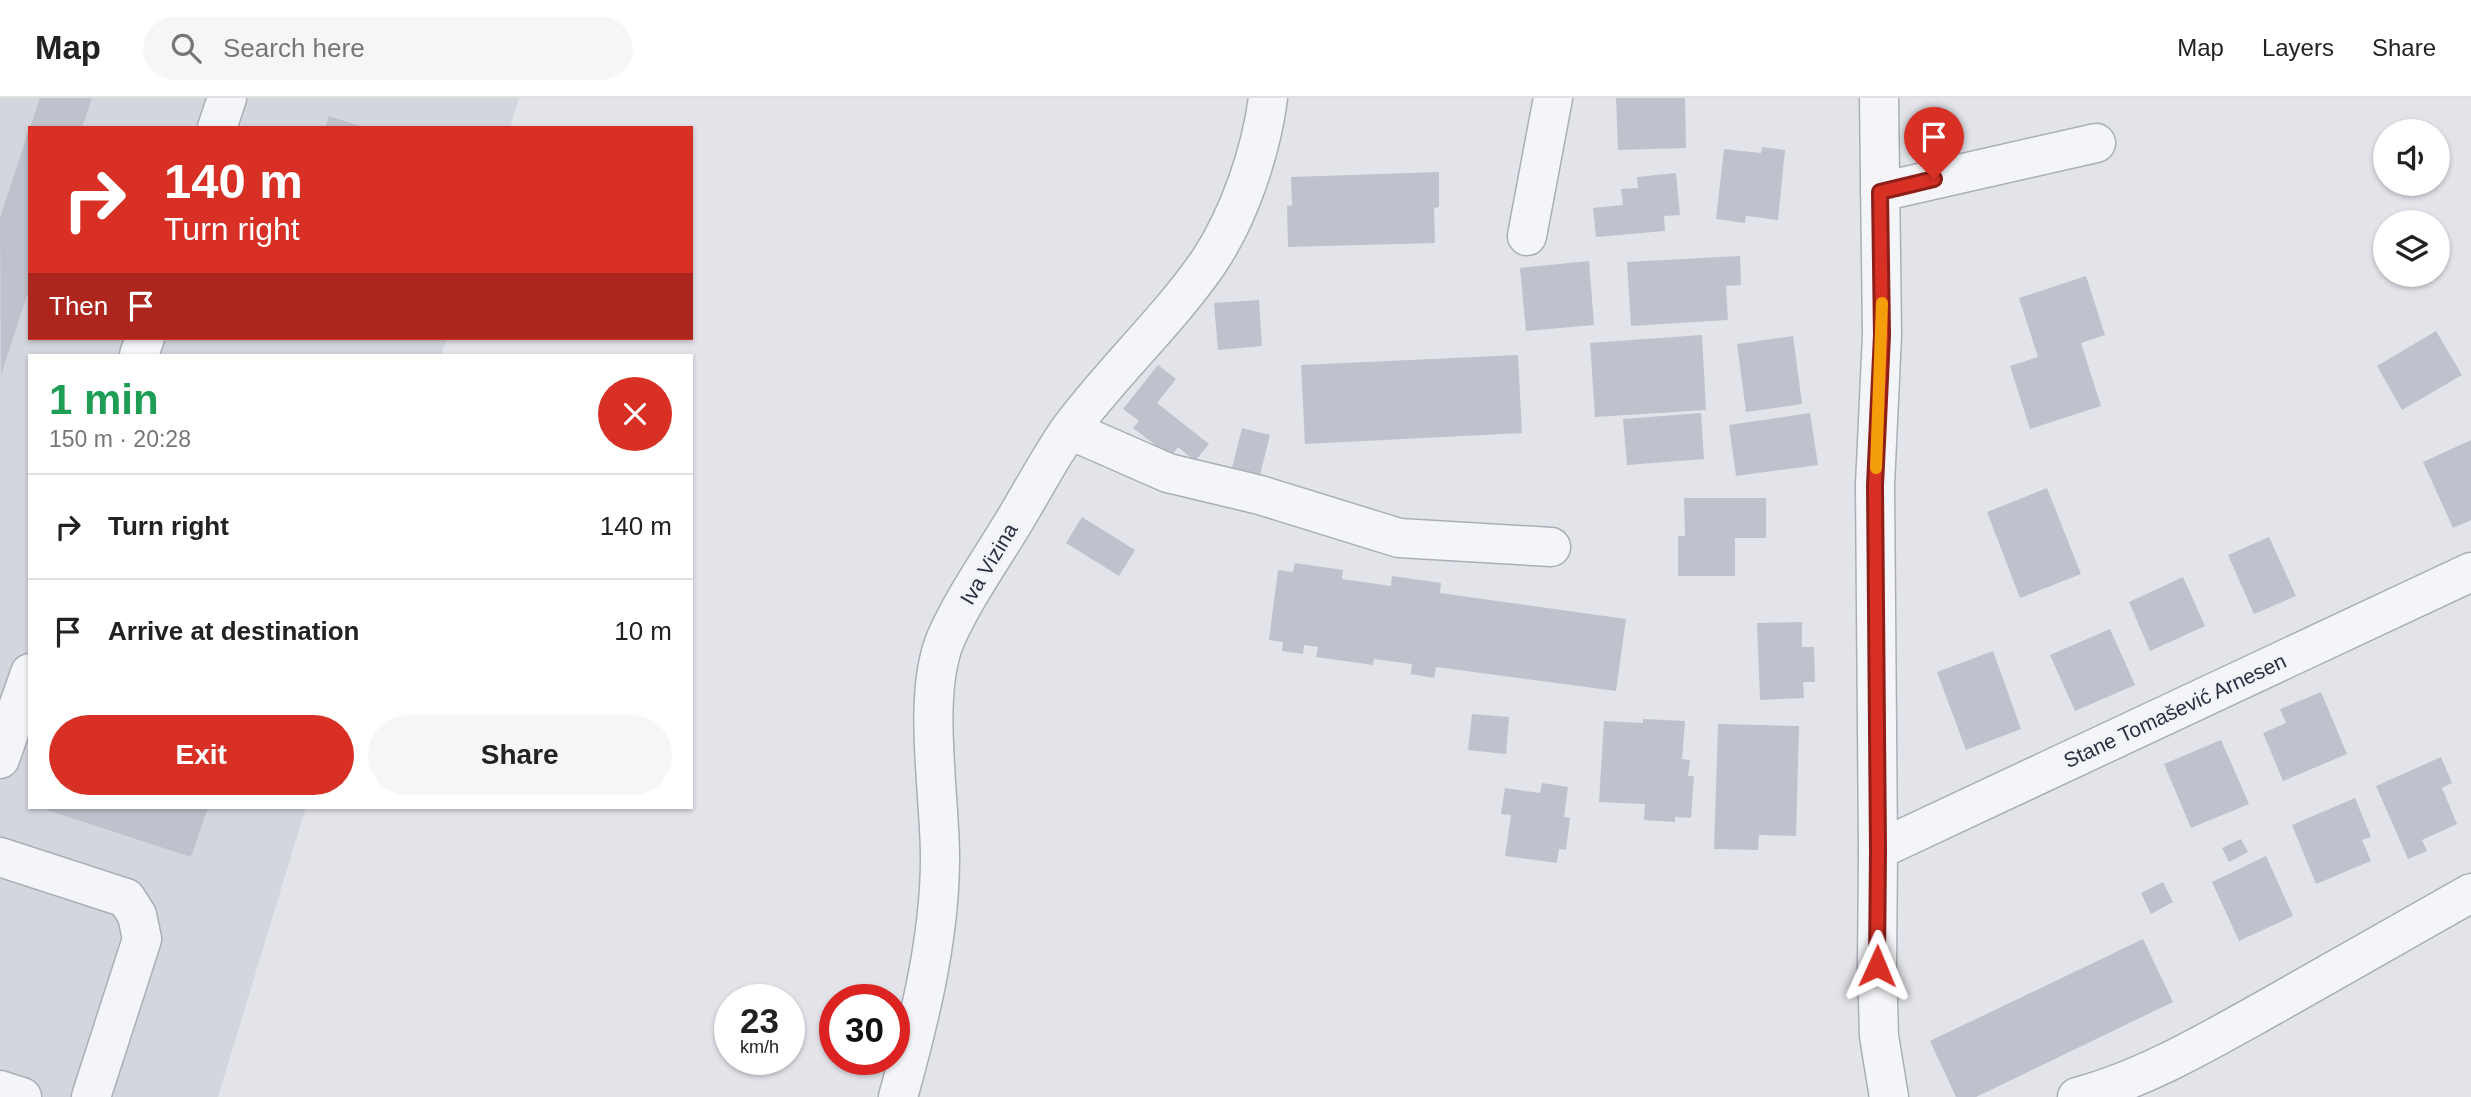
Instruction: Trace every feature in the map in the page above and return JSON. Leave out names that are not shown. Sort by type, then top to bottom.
[{"type":"street","points":[[218,126],[227,98]]},
{"type":"street","name":"Iva Vizina","points":[[904,1087],[932,947],[940,864],[934,720],[935,680],[945,640],[967,598],[1070,430],[1208,263],[1248,180],[1265,124],[1268,98]]},
{"type":"street","points":[[1527,236],[1553,98]]},
{"type":"street","points":[[1879,98],[1882,335],[1875,485],[1877,966],[1879,1036],[1889,1097]]},
{"type":"street","points":[[1880,192],[2096,143]]},
{"type":"street","points":[[1070,430],[1168,473],[1260,495],[1399,538],[1551,547]]},
{"type":"street","name":"Stane Tomašević Arnesen","points":[[1878,850],[2471,572]]},
{"type":"street","points":[[0,759],[28,679]]},
{"type":"street","points":[[0,857],[126,898],[137,915],[142,939],[91,1097]]},
{"type":"street","points":[[2077,1097],[2106,1090],[2162,1065],[2471,893]]},
{"type":"street","points":[[0,1090],[22,1097]]},
{"type":"shaded area","points":[[0,98],[519,98],[511,126],[28,126],[28,340],[446,340],[441,354],[28,354],[28,809],[305,809],[218,1097],[0,1097]]},
{"type":"building","points":[[40,98],[92,98],[83,126],[31,126]]},
{"type":"building","points":[[1616,98],[1685,98],[1686,148],[1618,150]]},
{"type":"building","points":[[329,116],[360,126],[326,126]]},
{"type":"building","points":[[28,132],[28,292],[1,375],[0,218]]},
{"type":"building","points":[[1762,147],[1785,150],[1778,220],[1746,216],[1745,223],[1716,219],[1724,149],[1761,153]]},
{"type":"building","points":[[1439,172],[1439,207],[1434,208],[1435,243],[1288,247],[1287,205],[1292,206],[1291,177]]},
{"type":"building","points":[[1676,173],[1680,215],[1664,216],[1665,231],[1596,237],[1593,208],[1623,205],[1621,189],[1638,188],[1637,177]]},
{"type":"building","points":[[1740,256],[1741,285],[1726,286],[1728,320],[1631,326],[1627,262]]},
{"type":"building","points":[[1589,261],[1594,325],[1526,331],[1520,268]]},
{"type":"building","points":[[2086,276],[2105,335],[2081,343],[2101,406],[2030,429],[2010,366],[2038,357],[2019,298]]},
{"type":"building","points":[[1259,300],[1262,346],[1218,350],[1214,303]]},
{"type":"building","points":[[2436,331],[2462,375],[2402,410],[2377,366]]},
{"type":"building","points":[[1702,335],[1706,410],[1595,417],[1590,343]]},
{"type":"building","points":[[1793,336],[1802,404],[1746,412],[1737,344]]},
{"type":"building","points":[[1518,355],[1522,433],[1305,444],[1301,365]]},
{"type":"building","points":[[1158,365],[1176,379],[1157,403],[1209,444],[1195,461],[1178,447],[1171,457],[1133,428],[1139,421],[1123,409]]},
{"type":"building","points":[[1701,413],[1704,459],[1627,465],[1623,419]]},
{"type":"building","points":[[1810,413],[1818,465],[1736,476],[1729,425]]},
{"type":"building","points":[[1242,428],[1270,435],[1260,475],[1232,468]]},
{"type":"building","points":[[2471,440],[2471,520],[2453,528],[2423,462]]},
{"type":"building","points":[[2047,488],[2081,574],[2020,598],[1987,512]]},
{"type":"building","points":[[1684,498],[1766,498],[1766,538],[1735,538],[1735,576],[1678,576],[1678,536],[1685,536]]},
{"type":"building","points":[[1082,517],[1135,550],[1119,576],[1066,543]]},
{"type":"building","points":[[2269,537],[2296,596],[2254,614],[2228,555]]},
{"type":"building","points":[[1295,563],[1343,570],[1342,579],[1391,586],[1392,576],[1441,583],[1440,593],[1626,619],[1616,691],[1436,667],[1434,678],[1411,674],[1412,664],[1374,659],[1373,665],[1316,657],[1318,647],[1304,645],[1303,654],[1282,651],[1283,642],[1269,640],[1278,570],[1293,572]]},
{"type":"building","points":[[2183,577],[2205,626],[2150,651],[2129,602]]},
{"type":"building","points":[[1802,622],[1802,647],[1814,647],[1815,682],[1803,682],[1804,698],[1760,700],[1757,623]]},
{"type":"building","points":[[2110,629],[2135,685],[2075,711],[2050,655]]},
{"type":"building","points":[[1993,651],[2021,729],[1966,750],[1937,672]]},
{"type":"building","points":[[2321,692],[2347,754],[2283,781],[2263,733],[2286,723],[2280,709]]},
{"type":"building","points":[[1472,714],[1509,717],[1506,754],[1468,750]]},
{"type":"building","points":[[1643,719],[1685,721],[1682,759],[1690,760],[1688,776],[1694,776],[1691,818],[1675,817],[1675,822],[1644,820],[1645,804],[1599,802],[1604,721],[1643,723]]},
{"type":"building","points":[[1718,724],[1799,726],[1796,836],[1759,835],[1758,850],[1714,849]]},
{"type":"building","points":[[2221,740],[2249,804],[2191,828],[2164,764]]},
{"type":"building","points":[[2441,757],[2452,783],[2442,788],[2457,824],[2422,840],[2427,851],[2408,859],[2376,786]]},
{"type":"building","points":[[1542,783],[1568,787],[1564,817],[1570,818],[1566,850],[1559,849],[1557,863],[1505,856],[1511,815],[1501,814],[1505,788],[1540,793]]},
{"type":"building","points":[[2355,798],[2371,837],[2362,840],[2371,861],[2316,884],[2292,825]]},
{"type":"building","points":[[47,809],[207,809],[191,857]]},
{"type":"building","points":[[2241,839],[2248,852],[2229,862],[2222,848]]},
{"type":"building","points":[[2266,856],[2293,916],[2239,941],[2212,882]]},
{"type":"building","points":[[2163,882],[2173,902],[2151,914],[2141,893]]},
{"type":"building","points":[[2143,939],[2173,1002],[1976,1097],[1956,1097],[1930,1041]]},
{"type":"slow traffic","points":[[1876,468],[1882,303]]},
{"type":"route","points":[[1877,966],[1875,485],[1882,335],[1880,192],[1934,179]]}]
